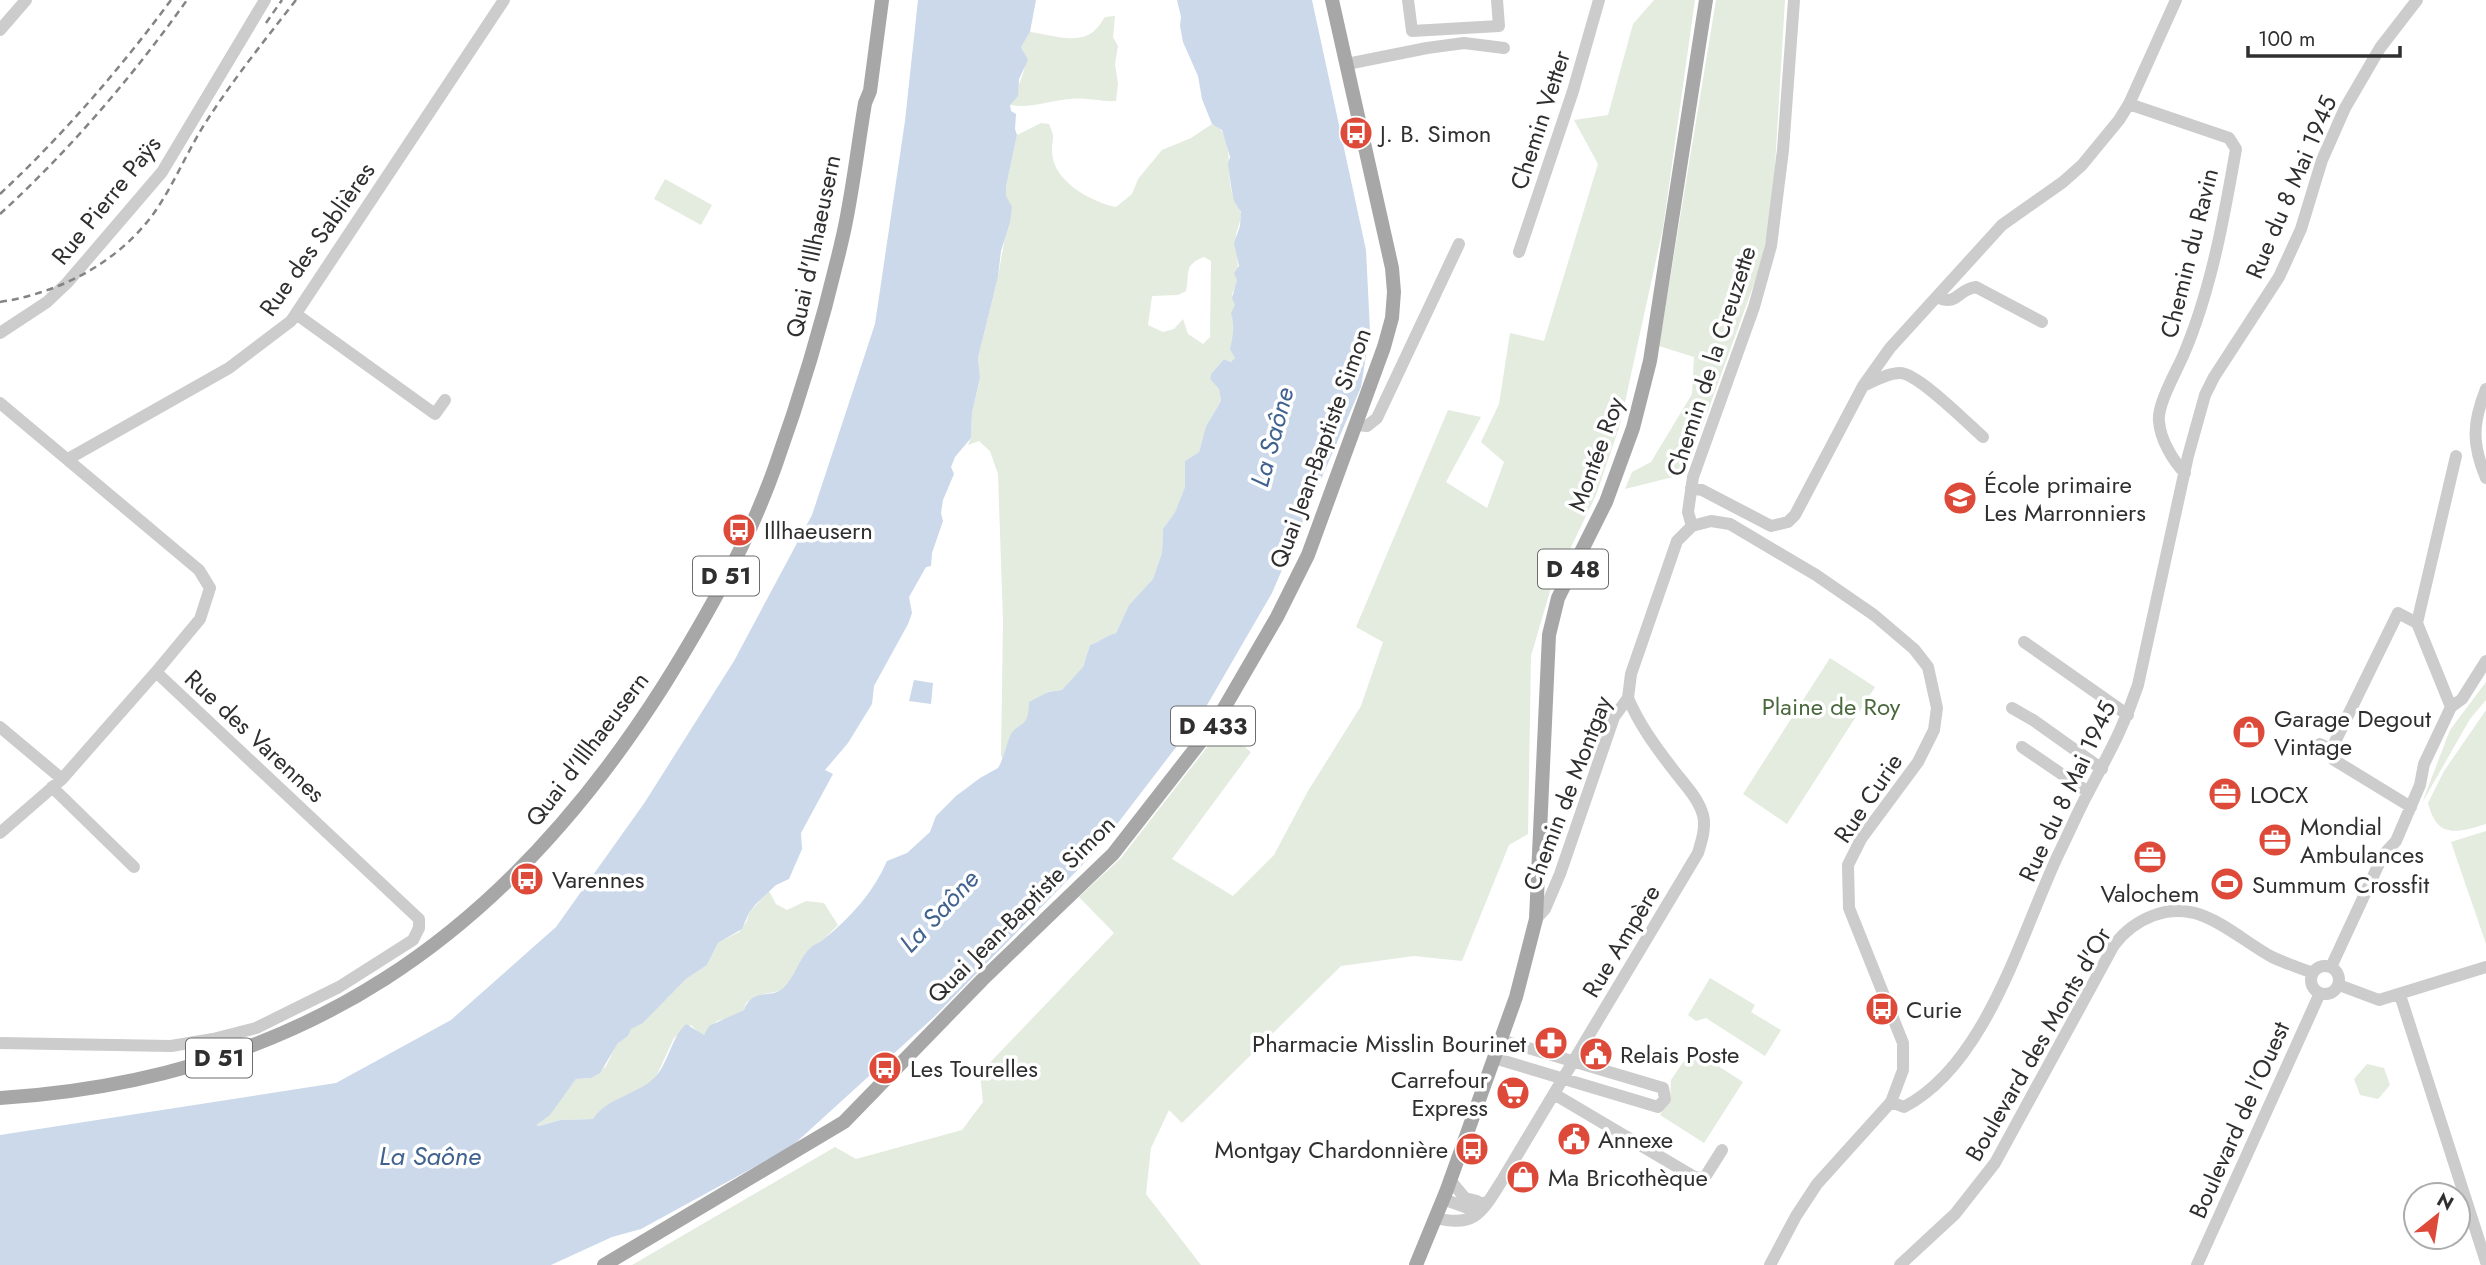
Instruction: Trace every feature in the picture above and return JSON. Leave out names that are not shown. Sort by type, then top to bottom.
[{"type":"main road","name":"Quai d'Illhaeusern","points":[[0,1098],[109,1085],[179,1070],[286,1032],[355,997],[436,945],[481,907],[547,843],[596,784],[630,737],[685,651],[724,582],[761,502],[802,388],[844,228],[865,103],[864,86],[873,0]]},
{"type":"main road","name":"Quai d'Illhaeusern","points":[[865,103],[870,91],[882,0]]},
{"type":"main road","name":"Quai Jean-Baptiste Simon","points":[[604,1265],[844,1122],[982,980],[1113,854],[1216,722],[1277,617],[1308,555],[1357,425],[1384,347],[1394,292],[1387,239],[1332,0]]},
{"type":"main road","name":"Montée Roy","points":[[1536,919],[1549,635],[1558,598],[1606,502],[1633,428],[1650,361],[1706,0]]},
{"type":"main road","name":"D 48","points":[[1416,1265],[1436,1218],[1516,997],[1536,919]]},
{"type":"street","points":[[0,30],[26,0]]},
{"type":"street","name":"Rue Pierre Paÿs","points":[[0,333],[47,302],[162,172],[265,0]]},
{"type":"street","name":"Rue des Sablières","points":[[68,459],[229,368],[291,321],[504,0]]},
{"type":"street","points":[[1408,0],[1412,31],[1499,26],[1497,0]]},
{"type":"street","name":"Chemin Vetter","points":[[1519,252],[1573,90],[1599,0]]},
{"type":"street","name":"Chemin de la Creuzette","points":[[1692,526],[1688,512],[1693,477],[1754,307],[1771,246],[1783,150],[1794,0]]},
{"type":"street","points":[[1691,488],[1702,489],[1771,526],[1788,522],[1795,515],[1863,386],[1890,348],[2002,225],[2063,182],[2082,165],[2129,104],[2176,0]]},
{"type":"street","name":"Rue du 8 Mai 1945","points":[[1891,1102],[1904,1107],[1949,1073],[1977,1035],[1998,993],[2054,864],[2128,715],[2138,685],[2205,395],[2279,276],[2301,229],[2329,141],[2380,48],[2417,0]]},
{"type":"street","points":[[1347,64],[1464,43],[1504,48]]},
{"type":"street","name":"Chemin du Ravin","points":[[2129,104],[2229,138],[2236,149],[2214,258],[2190,342],[2158,420],[2176,464],[2185,473]]},
{"type":"street","points":[[1357,425],[1367,426],[1377,418],[1459,244]]},
{"type":"street","points":[[1937,297],[1953,300],[1968,288],[1976,287],[2042,322]]},
{"type":"street","points":[[296,314],[435,414],[445,400]]},
{"type":"street","points":[[1863,386],[1900,373],[1910,376],[1923,384],[1983,437]]},
{"type":"street","points":[[2486,389],[2478,410],[2475,450],[2486,478]]},
{"type":"street","name":"Rue des Varennes","points":[[0,403],[199,570],[210,588],[200,618],[156,672],[419,919],[419,928],[413,940],[339,987],[256,1028],[171,1046],[0,1043]]},
{"type":"street","points":[[2451,707],[2417,623],[2456,456]]},
{"type":"street","name":"Rue Curie","points":[[1692,526],[1711,521],[1730,524],[1816,575],[1897,633],[1928,667],[1937,708],[1934,730],[1918,762],[1861,839],[1848,865],[1849,908],[1903,1043],[1903,1070],[1891,1102]]},
{"type":"street","name":"Chemin de Montgay","points":[[1536,919],[1545,909],[1560,874],[1614,717],[1628,698],[1631,674],[1677,541],[1692,526]]},
{"type":"street","points":[[2411,807],[2334,760],[2325,748],[2398,613],[2417,623]]},
{"type":"street","points":[[2024,642],[2128,715]]},
{"type":"street","points":[[2331,967],[2383,855],[2396,841],[2420,785],[2421,772],[2451,707],[2462,699],[2486,661]]},
{"type":"street","points":[[0,833],[57,783],[156,672]]},
{"type":"street","name":"Rue Ampère","points":[[1436,1218],[1458,1221],[1479,1214],[1690,867],[1703,835],[1703,816],[1696,799],[1651,741],[1635,716],[1628,698]]},
{"type":"street","points":[[2012,708],[2102,769]]},
{"type":"street","points":[[0,727],[57,783],[134,867]]},
{"type":"street","points":[[2022,747],[2088,792]]},
{"type":"street","name":"Boulevard des Monts d'Or","points":[[1900,1265],[1955,1214],[1989,1171],[2114,945],[2124,932],[2137,922],[2171,911],[2200,914],[2273,957],[2313,973]]},
{"type":"street","points":[[2321,967],[2331,967],[2338,974],[2339,985],[2332,993],[2320,993],[2311,984],[2313,973],[2321,967]]},
{"type":"street","points":[[2339,985],[2379,1000],[2486,967]]},
{"type":"street","name":"Boulevard de l'Ouest","points":[[2197,1265],[2320,993]]},
{"type":"street","points":[[2400,995],[2486,1262]]},
{"type":"street","points":[[1494,1058],[1658,1107],[1665,1099],[1663,1088],[1501,1040]]},
{"type":"street","points":[[1554,1094],[1696,1178],[1705,1177],[1722,1150]]},
{"type":"street","points":[[1770,1265],[1796,1216],[1817,1184],[1891,1102]]},
{"type":"street","points":[[1450,1180],[1465,1198],[1487,1202]]},
{"type":"street","points":[[1443,1199],[1468,1208],[1487,1202]]},
{"type":"green space","points":[[1654,0],[1695,0],[1663,228],[1620,425],[1596,495],[1550,591],[1531,656],[1528,834],[1509,845],[1462,961],[1414,956],[1341,966],[1182,1123],[1169,1110],[1151,1148],[1146,1194],[1201,1265],[632,1265],[835,1147],[856,1159],[962,1130],[983,1102],[980,1073],[1114,933],[1079,897],[1121,858],[1222,728],[1251,752],[1172,859],[1233,896],[1274,855],[1308,791],[1361,706],[1383,642],[1356,627],[1448,410],[1481,417],[1446,482],[1487,508],[1504,462],[1481,442],[1499,404],[1510,333],[1544,341],[1598,164],[1574,120],[1608,115],[1633,24]]},
{"type":"green space","points":[[1716,0],[1785,0],[1773,199],[1762,262],[1685,474],[1625,489],[1632,472],[1651,462],[1692,394],[1694,357],[1659,346]]},
{"type":"green space","points":[[1115,16],[1113,37],[1118,46],[1115,64],[1118,84],[1116,101],[1077,99],[1026,106],[1010,105],[1024,68],[1024,53],[1021,47],[1030,32],[1064,38],[1081,37],[1095,30],[1105,17]]},
{"type":"green space","points":[[1041,123],[1049,124],[1058,172],[1085,195],[1116,207],[1132,194],[1138,179],[1162,150],[1191,138],[1212,124],[1218,126],[1226,141],[1231,189],[1241,214],[1236,235],[1237,280],[1232,294],[1235,305],[1232,317],[1232,346],[1235,358],[1232,362],[1224,359],[1211,374],[1210,379],[1219,389],[1221,401],[1206,426],[1199,452],[1185,461],[1185,487],[1175,512],[1163,529],[1162,553],[1153,579],[1129,605],[1116,633],[1090,645],[1083,667],[1074,679],[1062,690],[1047,692],[1042,697],[1023,725],[1013,732],[1003,759],[1003,621],[998,474],[990,451],[979,441],[968,445],[980,379],[978,358],[1005,237],[1006,187],[1017,135]],"holes":[[[1204,257],[1211,261],[1210,337],[1203,344],[1188,334],[1183,319],[1174,329],[1163,332],[1148,325],[1152,296],[1178,295],[1186,291],[1189,270],[1193,263]]]},
{"type":"green space","points":[[665,179],[712,205],[701,225],[654,199]]},
{"type":"green space","name":"Plaine de Roy","points":[[1830,658],[1875,687],[1787,824],[1743,794]]},
{"type":"green space","points":[[2486,682],[2486,700],[2470,719],[2422,803],[2450,730]]},
{"type":"green space","points":[[2486,710],[2486,824],[2457,831],[2443,828],[2432,815],[2428,803],[2444,771]]},
{"type":"green space","points":[[2486,831],[2486,944],[2451,842]]},
{"type":"green space","points":[[769,891],[776,904],[787,910],[806,901],[824,903],[838,925],[810,948],[791,979],[780,991],[755,996],[746,1003],[744,1010],[730,1018],[717,1021],[704,1035],[691,1025],[674,1038],[655,1079],[593,1119],[560,1120],[538,1126],[535,1124],[550,1114],[576,1079],[591,1078],[606,1066],[618,1042],[628,1036],[630,1028],[643,1023],[686,979],[707,965],[718,943],[739,932],[749,913]]},
{"type":"green space","points":[[1710,978],[1755,1005],[1751,1012],[1781,1030],[1765,1056],[1706,1018],[1696,1021],[1688,1015]]},
{"type":"green space","points":[[1692,1049],[1743,1082],[1704,1143],[1660,1115],[1670,1100],[1671,1080]]},
{"type":"green space","points":[[2367,1064],[2384,1068],[2390,1085],[2378,1099],[2360,1095],[2354,1079]]},
{"type":"water","name":"La Saône","points":[[918,0],[1036,0],[1030,32],[1021,47],[1028,60],[1019,79],[1018,96],[1010,105],[1011,111],[1016,114],[1017,135],[1006,187],[1006,196],[1012,207],[978,358],[980,378],[972,413],[971,438],[955,457],[951,467],[954,474],[943,500],[943,521],[932,553],[931,566],[926,567],[909,597],[912,613],[874,686],[872,704],[848,743],[825,770],[833,774],[801,833],[802,849],[789,879],[776,885],[756,904],[742,929],[718,943],[707,965],[686,979],[643,1023],[631,1029],[628,1036],[618,1043],[600,1073],[591,1078],[576,1079],[550,1115],[536,1125],[560,1120],[593,1119],[605,1107],[652,1080],[662,1068],[676,1037],[686,1024],[704,1035],[709,1026],[744,1010],[752,998],[783,988],[810,948],[834,931],[860,904],[887,861],[907,853],[930,832],[936,816],[956,796],[998,768],[1010,736],[1025,722],[1029,702],[1048,692],[1062,690],[1083,667],[1090,645],[1116,633],[1129,605],[1153,579],[1162,553],[1163,529],[1175,512],[1185,487],[1185,461],[1199,452],[1206,426],[1221,401],[1219,389],[1210,379],[1211,374],[1224,359],[1231,362],[1235,358],[1230,349],[1233,331],[1231,313],[1235,305],[1232,298],[1237,280],[1234,273],[1239,266],[1234,243],[1240,226],[1241,212],[1234,201],[1228,164],[1230,157],[1222,130],[1212,124],[1202,99],[1198,76],[1183,42],[1177,0],[1312,0],[1366,250],[1370,331],[1361,387],[1272,593],[1203,712],[1098,849],[934,1017],[791,1147],[641,1229],[612,1237],[551,1265],[0,1265],[0,1135],[336,1083],[451,1020],[556,927],[645,802],[734,661],[812,515],[875,324],[905,121]]},
{"type":"water","points":[[914,680],[933,683],[931,704],[909,701]]},
{"type":"railway","points":[[0,194],[90,101],[171,0]]},
{"type":"railway","points":[[0,214],[51,165],[99,112],[145,57],[187,0]]},
{"type":"railway","points":[[266,23],[282,0]]},
{"type":"railway","points":[[0,302],[44,291],[86,273],[123,247],[139,231],[161,203],[197,136],[215,109],[248,61],[296,0]]},
{"type":"place","name":"J. B. Simon","points":[[1356,133]]},
{"type":"place","name":"École primaire Les Marronniers","points":[[1960,498]]},
{"type":"place","name":"Illhaeusern","points":[[739,530]]},
{"type":"place","name":"Garage Degout Vintage","points":[[2249,732]]},
{"type":"place","name":"LOCX","points":[[2225,794]]},
{"type":"place","name":"Mondial Ambulances","points":[[2275,840]]},
{"type":"place","name":"Valochem","points":[[2150,857]]},
{"type":"place","name":"Varennes","points":[[527,879]]},
{"type":"place","name":"Summum Crossfit","points":[[2227,884]]},
{"type":"place","name":"Curie","points":[[1882,1009]]},
{"type":"place","name":"Pharmacie Misslin Bourinet","points":[[1551,1043]]},
{"type":"place","name":"Relais Poste","points":[[1596,1054]]},
{"type":"place","name":"Les Tourelles","points":[[885,1068]]},
{"type":"place","name":"Carrefour Express","points":[[1513,1093]]},
{"type":"place","name":"Annexe","points":[[1574,1139]]},
{"type":"place","name":"Montgay Chardonnière","points":[[1472,1149]]},
{"type":"place","name":"Ma Bricothèque","points":[[1523,1177]]}]
